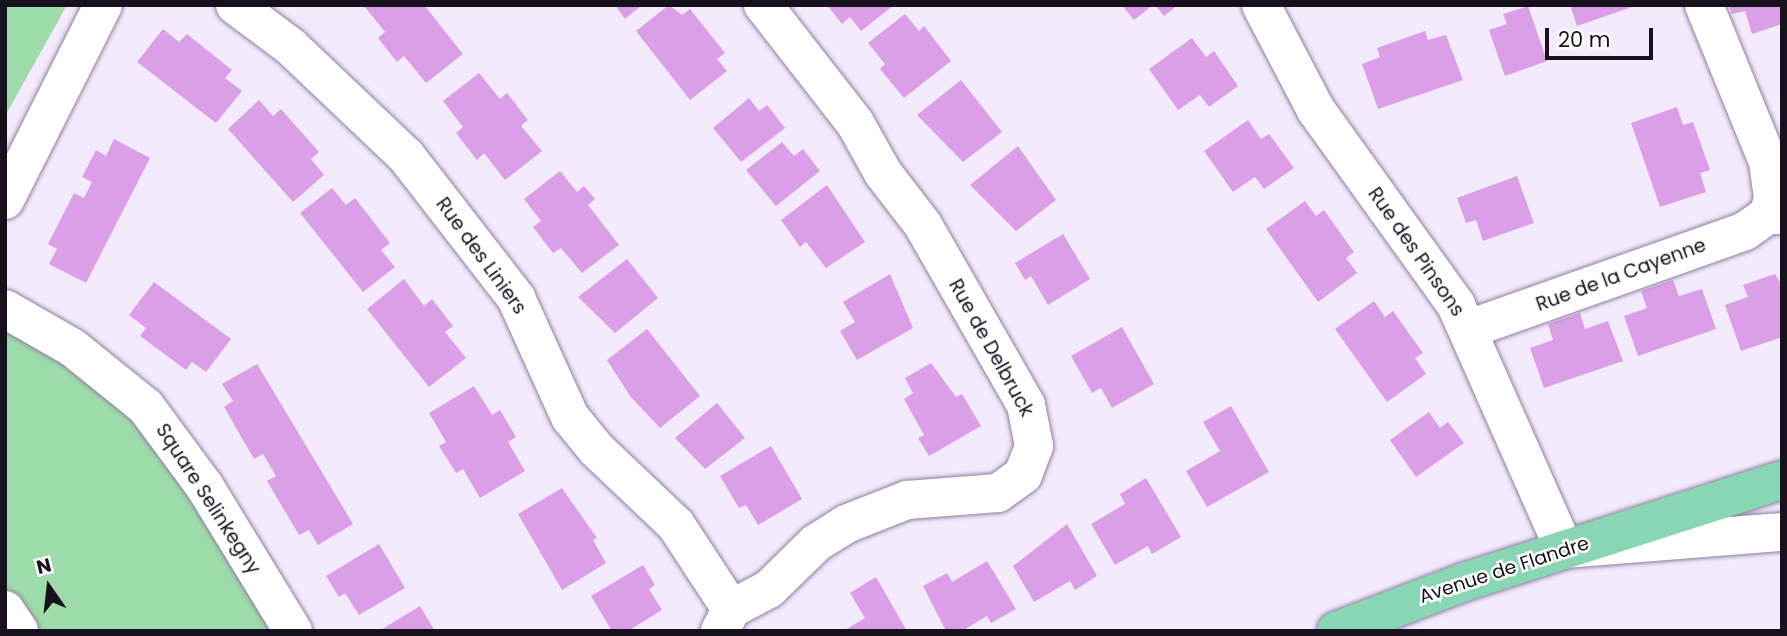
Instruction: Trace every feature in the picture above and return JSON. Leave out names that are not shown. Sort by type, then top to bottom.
[{"type":"main road","name":"Avenue de Flandre","points":[[1336,631],[1564,550],[1782,480]]},
{"type":"main road","name":"Avenue de Flandre","points":[[1675,516],[1782,495]]},
{"type":"street","points":[[5,200],[103,5]]},
{"type":"street","name":"Rue des Liniers","points":[[235,5],[290,46],[406,156],[516,298],[570,417],[596,449],[676,525],[725,620]]},
{"type":"street","name":"Rue de Delbruck","points":[[725,620],[769,589],[816,543],[868,513],[907,500],[983,496],[1007,489],[1028,466],[1035,438],[1026,405],[923,226],[883,173],[855,123],[763,5]]},
{"type":"street","name":"Rue des Pinsons","points":[[1261,5],[1315,110],[1440,282],[1469,329],[1564,550]]},
{"type":"street","name":"Rue de la Cayenne","points":[[1469,329],[1745,231],[1775,215],[1768,162],[1704,5]]},
{"type":"street","name":"Square Selinkegny","points":[[5,309],[81,353],[145,407],[205,487],[293,631]]},
{"type":"street","points":[[1564,550],[1782,532]]},
{"type":"street","points":[[5,610],[19,631]]},
{"type":"green space","points":[[5,5],[67,5],[5,116]]},
{"type":"green space","points":[[5,329],[79,372],[152,440],[278,631],[31,631],[5,590]]},
{"type":"building","points":[[424,5],[463,54],[426,83],[404,56],[397,62],[378,38],[385,32],[364,6]]},
{"type":"building","points":[[615,5],[642,5],[625,19]]},
{"type":"building","points":[[669,5],[682,15],[690,9],[725,53],[717,59],[727,71],[690,100],[636,31]]},
{"type":"building","points":[[827,5],[894,5],[861,31],[850,17],[842,24]]},
{"type":"building","points":[[1122,5],[1153,5],[1134,20]]},
{"type":"building","points":[[1155,5],[1178,5],[1164,16]]},
{"type":"building","points":[[1570,5],[1635,5],[1635,6],[1577,26]]},
{"type":"building","points":[[1729,5],[1782,5],[1782,24],[1752,34],[1745,11],[1732,14]]},
{"type":"building","points":[[1528,6],[1547,61],[1505,76],[1489,30],[1507,24],[1503,14]]},
{"type":"building","points":[[905,14],[919,31],[924,26],[951,61],[904,98],[880,69],[885,64],[868,43]]},
{"type":"building","points":[[163,29],[179,42],[187,34],[232,70],[225,78],[242,91],[216,123],[137,62]]},
{"type":"building","points":[[1425,31],[1428,40],[1446,35],[1463,80],[1378,109],[1362,64],[1380,57],[1377,48]]},
{"type":"building","points":[[1192,38],[1206,57],[1214,51],[1238,86],[1209,107],[1200,95],[1178,110],[1149,69]]},
{"type":"building","points":[[479,73],[500,99],[507,93],[528,120],[521,126],[542,151],[505,180],[484,153],[477,160],[456,133],[463,127],[443,101]]},
{"type":"building","points":[[961,80],[1002,132],[963,162],[917,115]]},
{"type":"building","points":[[749,98],[759,111],[767,105],[785,128],[741,162],[713,128]]},
{"type":"building","points":[[259,100],[273,116],[281,109],[319,152],[311,159],[324,175],[293,202],[228,129]]},
{"type":"building","points":[[1677,107],[1683,125],[1693,122],[1710,170],[1700,173],[1706,192],[1660,207],[1631,123]]},
{"type":"building","points":[[1248,120],[1261,139],[1269,134],[1294,168],[1264,189],[1255,177],[1233,192],[1204,151]]},
{"type":"building","points":[[114,139],[150,158],[86,283],[49,264],[57,249],[48,244],[74,193],[84,198],[92,182],[82,177],[96,150],[106,156]]},
{"type":"building","points":[[782,142],[794,156],[803,149],[820,171],[776,206],[746,170]]},
{"type":"building","points":[[1018,146],[1056,200],[1016,231],[970,185]]},
{"type":"building","points":[[560,171],[577,192],[584,186],[595,199],[588,205],[619,245],[582,273],[561,248],[553,253],[533,227],[541,221],[524,199]]},
{"type":"building","points":[[1517,176],[1534,223],[1483,241],[1476,220],[1466,223],[1457,198]]},
{"type":"building","points":[[827,185],[865,242],[826,268],[806,242],[800,247],[781,220]]},
{"type":"building","points":[[332,188],[346,205],[355,198],[390,243],[381,250],[395,267],[363,292],[300,213]]},
{"type":"building","points":[[1305,201],[1316,216],[1324,210],[1354,252],[1346,258],[1357,273],[1318,302],[1266,229]]},
{"type":"building","points":[[1063,234],[1090,279],[1048,305],[1031,276],[1025,280],[1015,263]]},
{"type":"building","points":[[627,259],[658,298],[615,333],[578,297]]},
{"type":"building","points":[[890,274],[913,328],[857,360],[840,331],[855,322],[843,302]]},
{"type":"building","points":[[1775,274],[1782,285],[1782,337],[1741,351],[1725,305],[1748,297],[1743,285]]},
{"type":"building","points":[[404,279],[424,306],[432,299],[453,326],[445,332],[466,358],[429,387],[367,309]]},
{"type":"building","points":[[1673,280],[1679,296],[1702,289],[1716,329],[1638,356],[1624,316],[1647,308],[1641,291]]},
{"type":"building","points":[[154,282],[231,339],[206,372],[192,362],[186,370],[140,336],[146,328],[129,315]]},
{"type":"building","points":[[1374,301],[1385,317],[1393,311],[1423,353],[1415,358],[1426,374],[1387,402],[1335,329]]},
{"type":"building","points":[[1580,313],[1585,329],[1608,321],[1623,361],[1544,388],[1530,348],[1553,340],[1548,324]]},
{"type":"building","points":[[1122,327],[1154,384],[1112,408],[1101,388],[1092,393],[1071,356]]},
{"type":"building","points":[[647,329],[700,396],[660,428],[630,396],[607,360]]},
{"type":"building","points":[[931,363],[956,397],[962,394],[981,426],[929,456],[918,438],[924,435],[904,399],[913,393],[905,378]]},
{"type":"building","points":[[257,364],[353,524],[318,545],[309,530],[299,535],[267,481],[276,476],[263,454],[254,459],[224,407],[233,401],[222,384]]},
{"type":"building","points":[[474,386],[492,415],[500,410],[516,437],[508,442],[525,471],[480,498],[463,469],[456,473],[439,446],[446,442],[429,413]]},
{"type":"building","points":[[717,403],[745,438],[705,469],[675,438]]},
{"type":"building","points":[[1231,406],[1269,472],[1207,507],[1186,471],[1220,451],[1203,422]]},
{"type":"building","points":[[1429,412],[1440,428],[1448,422],[1464,443],[1416,477],[1390,440]]},
{"type":"building","points":[[771,446],[802,499],[758,525],[746,505],[739,508],[720,476]]},
{"type":"building","points":[[1146,478],[1181,537],[1152,554],[1148,546],[1115,565],[1091,524],[1125,504],[1120,494]]},
{"type":"building","points":[[562,488],[597,538],[593,540],[606,563],[562,590],[518,514]]},
{"type":"building","points":[[1067,524],[1097,576],[1075,590],[1070,581],[1034,602],[1013,566]]},
{"type":"building","points":[[379,544],[405,588],[359,615],[345,593],[339,597],[326,576]]},
{"type":"building","points":[[987,561],[1016,609],[991,623],[987,616],[962,631],[946,631],[923,586],[947,573],[952,582]]},
{"type":"building","points":[[643,565],[655,585],[649,589],[662,610],[628,631],[612,631],[591,596]]},
{"type":"building","points":[[876,577],[907,631],[843,631],[865,618],[850,593]]},
{"type":"building","points":[[420,606],[435,631],[379,631]]}]
